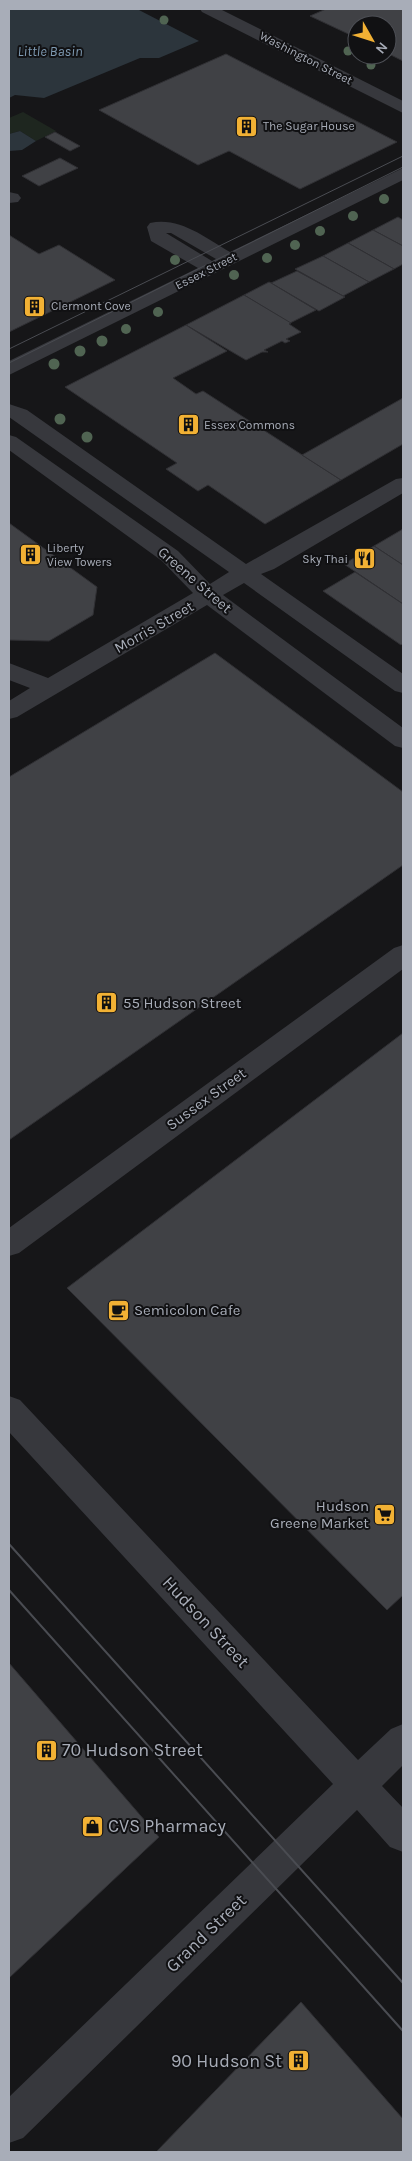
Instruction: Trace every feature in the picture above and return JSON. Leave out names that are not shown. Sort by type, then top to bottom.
[{"type":"street","name":"Washington Street","points":[[208,9],[235,15],[403,108]]},
{"type":"street","name":"Essex Street","points":[[9,369],[403,173]]},
{"type":"street","points":[[212,268],[158,237],[156,227],[175,228],[230,259]]},
{"type":"street","name":"Greene Street","points":[[9,410],[20,414],[246,572],[403,686]]},
{"type":"street","name":"Greene Street","points":[[9,441],[170,556],[208,595],[403,740]]},
{"type":"street","name":"Morris Street","points":[[9,712],[246,572],[266,564],[403,484]]},
{"type":"street","points":[[9,671],[50,687]]},
{"type":"street","name":"Sussex Street","points":[[9,1244],[403,955]]},
{"type":"street","name":"Hudson Street","points":[[9,1410],[403,1834]]},
{"type":"street","name":"Grand Street","points":[[9,2124],[403,1741]]},
{"type":"shaded area","points":[[23,112],[56,131],[36,141],[20,131],[9,134],[9,118]]},
{"type":"water","name":"Little Basin","points":[[9,9],[137,9],[199,41],[159,58],[140,58],[44,98],[15,95],[9,98]]},
{"type":"water","points":[[20,131],[36,141],[22,150],[9,151],[9,134]]},
{"type":"building","points":[[326,9],[403,9],[403,61],[397,58],[397,15],[347,15],[347,33],[310,16]]},
{"type":"building","name":"The Sugar House","points":[[226,54],[397,142],[300,189],[229,151],[198,165],[99,110]]},
{"type":"building","points":[[55,132],[80,146],[70,151],[45,137]]},
{"type":"building","points":[[60,158],[78,168],[39,186],[22,176]]},
{"type":"building","points":[[398,217],[403,220],[403,246],[373,230]]},
{"type":"building","points":[[373,230],[403,246],[403,264],[394,269],[348,243]]},
{"type":"building","name":"Clermont Cove","points":[[9,235],[39,254],[59,245],[115,280],[9,332]]},
{"type":"building","points":[[348,243],[394,269],[369,282],[323,256]]},
{"type":"building","points":[[323,256],[369,282],[343,296],[295,269]]},
{"type":"building","points":[[297,271],[345,297],[319,311],[271,283]]},
{"type":"building","points":[[269,282],[316,310],[290,323],[244,295]]},
{"type":"building","points":[[244,295],[291,323],[289,324],[301,332],[286,339],[290,341],[285,343],[282,341],[264,350],[268,352],[262,352],[246,360],[186,325]]},
{"type":"building","name":"Essex Commons","points":[[186,325],[227,351],[173,378],[196,394],[203,391],[341,480],[265,524],[208,485],[198,491],[166,469],[177,463],[65,387]]},
{"type":"building","points":[[403,398],[403,444],[341,480],[302,455]]},
{"type":"building","name":"Liberty View Towers","points":[[9,523],[97,587],[93,615],[49,641],[9,640]]},
{"type":"building","points":[[403,529],[403,565],[374,546]]},
{"type":"building","points":[[374,546],[403,565],[403,604],[344,564]]},
{"type":"building","points":[[355,572],[403,604],[403,643],[401,645],[323,591]]},
{"type":"building","name":"55 Hudson Street","points":[[215,653],[403,792],[403,865],[9,1140],[9,777]]},
{"type":"building","points":[[403,1033],[403,1595],[387,1610],[67,1288]]},
{"type":"building","name":"70 Hudson Street","points":[[9,1663],[159,1837],[9,1978]]},
{"type":"building","name":"90 Hudson St","points":[[301,2002],[403,2119],[403,2152],[156,2152]]},
{"type":"tram line","points":[[9,349],[403,156]]},
{"type":"tram line","points":[[9,363],[403,167]]},
{"type":"tram line","points":[[9,1544],[403,1983]]},
{"type":"tram line","points":[[9,1590],[403,2031]]},
{"type":"place","name":"The Sugar House","points":[[247,126]]},
{"type":"place","name":"Clermont Cove","points":[[35,306]]},
{"type":"place","name":"Essex Commons","points":[[188,425]]},
{"type":"place","name":"Liberty View Towers","points":[[31,555]]},
{"type":"place","name":"Sky Thai","points":[[364,559]]},
{"type":"place","name":"55 Hudson Street","points":[[107,1003]]},
{"type":"place","name":"Semicolon Cafe","points":[[118,1310]]},
{"type":"place","name":"Hudson Greene Market","points":[[385,1515]]},
{"type":"place","name":"70 Hudson Street","points":[[46,1750]]},
{"type":"place","name":"CVS Pharmacy","points":[[92,1826]]},
{"type":"place","name":"90 Hudson St","points":[[298,2061]]}]
